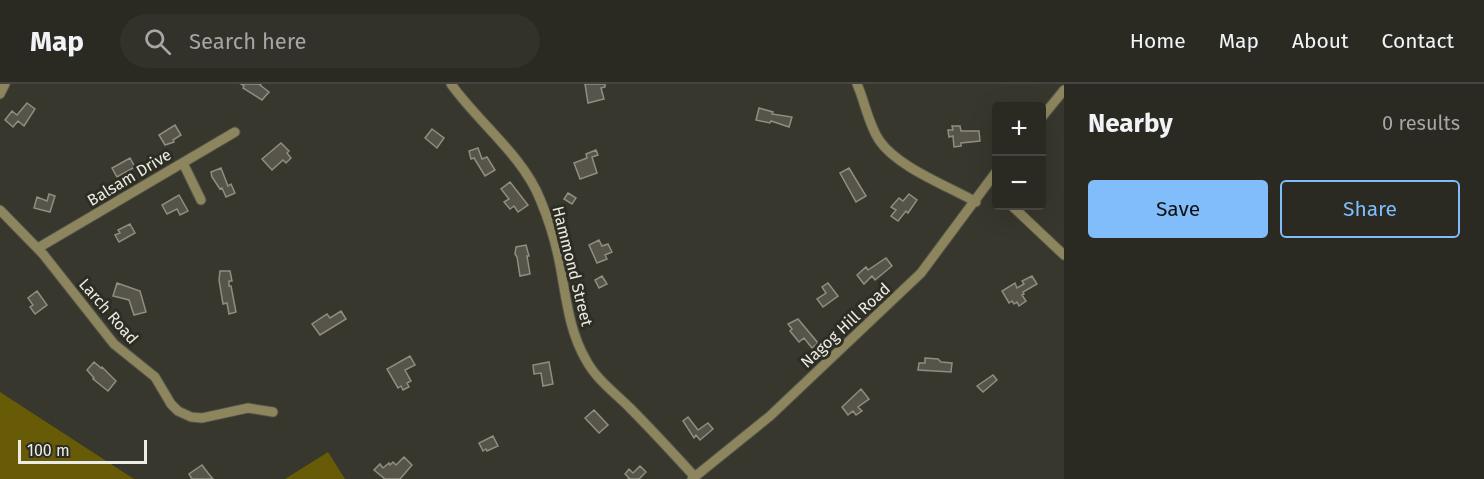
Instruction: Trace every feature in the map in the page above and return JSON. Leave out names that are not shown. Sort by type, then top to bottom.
[{"type":"street","points":[[0,94],[5,84]]},
{"type":"street","name":"Hammond Street","points":[[451,84],[466,106],[492,132],[526,174],[540,197],[558,258],[572,332],[585,360],[600,379],[656,434],[693,478]]},
{"type":"street","points":[[857,84],[867,115],[886,149],[914,168],[976,202]]},
{"type":"street","points":[[1046,111],[1064,90]]},
{"type":"street","name":"Balsam Drive","points":[[38,248],[234,132]]},
{"type":"street","points":[[183,162],[201,200]]},
{"type":"street","name":"Nagog Hill Road","points":[[693,478],[770,416],[921,273],[976,202],[992,177]]},
{"type":"street","points":[[988,182],[992,186]]},
{"type":"street","name":"Larch Road","points":[[0,210],[38,248],[114,344],[155,377],[169,401],[178,411],[198,418],[248,408],[273,412]]},
{"type":"street","points":[[1016,210],[1064,255]]},
{"type":"shaded area","points":[[0,392],[134,479],[0,479]]},
{"type":"shaded area","points":[[328,452],[345,479],[285,479]]},
{"type":"building","points":[[241,84],[261,84],[269,92],[262,100],[243,88]]},
{"type":"building","points":[[585,84],[605,84],[605,87],[601,88],[604,99],[588,103]]},
{"type":"building","points":[[27,103],[35,109],[24,126],[18,121],[13,127],[5,120],[12,111],[17,115]]},
{"type":"building","points":[[759,108],[773,112],[772,114],[792,117],[789,127],[771,121],[770,123],[756,120]]},
{"type":"building","points":[[175,125],[181,135],[173,140],[174,142],[165,145],[159,135]]},
{"type":"building","points":[[952,126],[960,126],[961,131],[979,131],[980,141],[961,143],[961,146],[954,147],[953,136],[949,137],[948,130],[953,130]]},
{"type":"building","points":[[432,129],[444,138],[437,148],[425,138]]},
{"type":"building","points":[[281,143],[289,151],[287,153],[291,158],[286,163],[283,160],[272,170],[262,159]]},
{"type":"building","points":[[478,148],[482,159],[487,157],[495,170],[485,176],[474,158],[471,159],[469,151]]},
{"type":"building","points":[[596,150],[598,155],[592,157],[597,173],[580,179],[574,163],[587,158],[586,154]]},
{"type":"building","points":[[130,158],[135,167],[117,177],[112,168]]},
{"type":"building","points":[[221,168],[228,186],[231,184],[235,193],[226,197],[211,172]]},
{"type":"building","points":[[849,168],[866,196],[856,202],[840,173]]},
{"type":"building","points":[[510,182],[528,205],[518,212],[514,206],[510,209],[504,202],[509,199],[501,189]]},
{"type":"building","points":[[568,193],[576,198],[572,204],[564,199]]},
{"type":"building","points":[[49,194],[55,196],[50,212],[34,208],[37,197],[47,201]]},
{"type":"building","points":[[909,194],[917,200],[908,213],[906,211],[898,221],[891,216],[896,210],[891,207],[899,198],[903,201]]},
{"type":"building","points":[[179,195],[188,211],[180,215],[177,209],[167,214],[162,205]]},
{"type":"building","points":[[130,224],[135,233],[119,242],[115,235],[120,233],[118,230]]},
{"type":"building","points":[[599,240],[602,246],[608,244],[612,252],[605,255],[607,259],[597,263],[589,245]]},
{"type":"building","points":[[526,245],[530,274],[520,276],[515,254],[516,247]]},
{"type":"building","points":[[886,258],[892,266],[875,280],[872,276],[864,284],[857,275],[866,267],[868,270]]},
{"type":"building","points":[[220,271],[230,271],[232,281],[229,281],[229,286],[231,286],[236,312],[229,314],[227,303],[223,304],[219,280]]},
{"type":"building","points":[[602,276],[607,284],[599,288],[595,280]]},
{"type":"building","points":[[1032,276],[1037,284],[1023,292],[1022,295],[1026,301],[1019,306],[1017,302],[1009,303],[1002,291],[1015,283],[1017,288],[1024,284],[1022,281]]},
{"type":"building","points":[[117,283],[140,291],[146,312],[134,315],[129,300],[113,296]]},
{"type":"building","points":[[828,283],[838,296],[823,307],[817,299],[826,293],[822,287]]},
{"type":"building","points":[[37,291],[47,305],[35,314],[28,298]]},
{"type":"building","points":[[341,311],[346,319],[320,335],[312,324],[327,314],[330,318]]},
{"type":"building","points":[[855,315],[859,321],[852,326],[848,320]]},
{"type":"building","points":[[798,319],[818,343],[812,348],[804,338],[799,342],[790,331],[792,329],[788,324]]},
{"type":"building","points":[[410,356],[415,365],[405,370],[411,381],[407,383],[409,387],[403,390],[401,386],[398,388],[387,369]]},
{"type":"building","points":[[925,358],[952,363],[951,372],[918,370],[919,363],[925,363]]},
{"type":"building","points":[[94,362],[116,381],[108,391],[93,379],[87,370]]},
{"type":"building","points":[[549,362],[553,384],[543,386],[541,373],[534,374],[533,365]]},
{"type":"building","points":[[993,375],[997,380],[983,392],[977,386]]},
{"type":"building","points":[[861,389],[869,399],[858,407],[862,411],[856,415],[853,411],[848,415],[842,407]]},
{"type":"building","points":[[594,410],[608,425],[599,433],[585,418]]},
{"type":"building","points":[[688,417],[698,430],[708,423],[713,429],[700,440],[696,435],[694,438],[683,421]]},
{"type":"building","points":[[493,436],[498,446],[483,451],[479,443]]},
{"type":"building","points":[[404,457],[412,465],[400,479],[385,479],[374,470],[380,464],[383,468],[393,462],[396,465]]},
{"type":"building","points":[[202,465],[213,479],[192,479],[189,474]]},
{"type":"building","points":[[640,466],[646,472],[639,479],[628,479],[625,474],[629,469],[633,473]]}]
